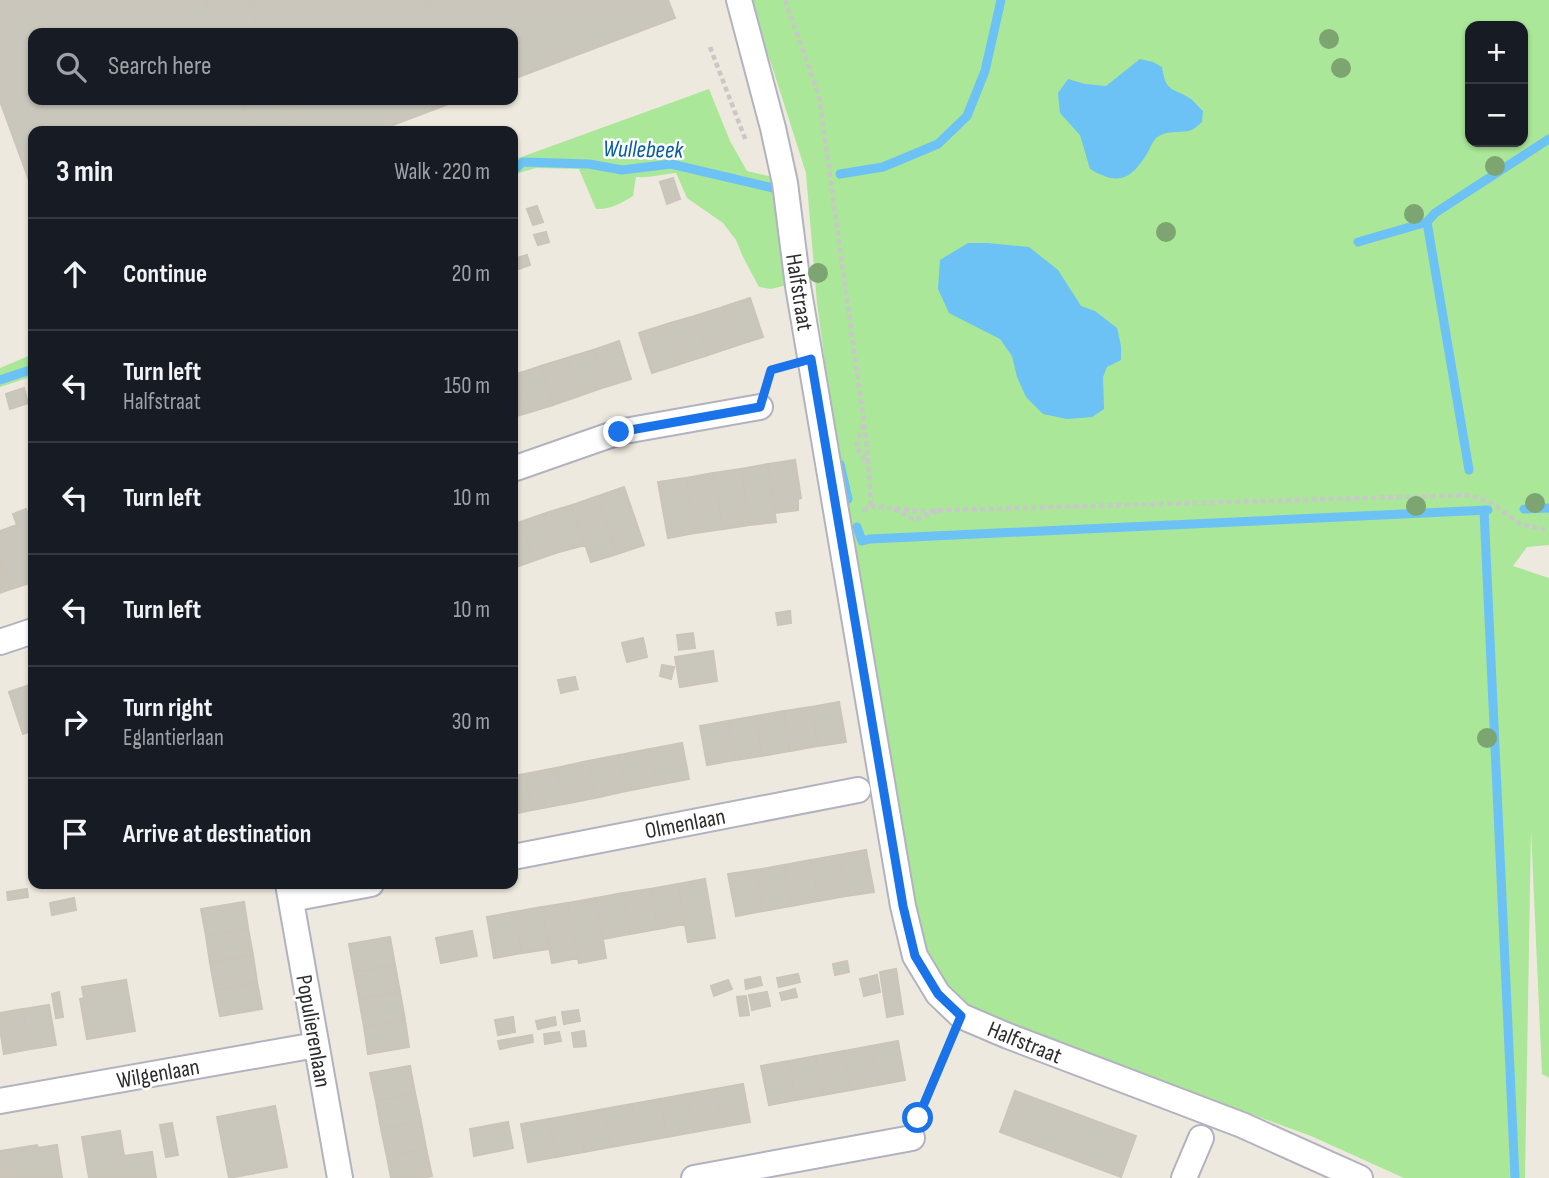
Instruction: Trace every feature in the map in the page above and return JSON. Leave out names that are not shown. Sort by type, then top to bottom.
[{"type":"street","name":"Halfstraat","points":[[738,0],[780,160],[838,526],[903,906],[915,956],[938,994],[961,1016],[1008,1037],[1242,1125],[1360,1178]]},
{"type":"street","points":[[518,467],[619,432],[760,407]]},
{"type":"street","points":[[0,642],[28,633]]},
{"type":"street","name":"Olmenlaan","points":[[518,855],[858,790]]},
{"type":"street","points":[[290,891],[313,889]]},
{"type":"street","name":"Populierenlaan","points":[[290,891],[340,1178]]},
{"type":"street","name":"Wilgenlaan","points":[[0,1101],[316,1045]]},
{"type":"street","points":[[694,1178],[912,1138]]},
{"type":"street","points":[[1184,1178],[1201,1138]]},
{"type":"path","points":[[785,0],[819,96],[864,423],[872,506]]},
{"type":"path","points":[[760,407],[771,370],[811,359]]},
{"type":"path","points":[[864,423],[856,447],[868,465]]},
{"type":"path","points":[[838,526],[872,506],[917,511],[1469,495],[1492,502],[1520,524],[1549,530]]},
{"type":"path","points":[[890,508],[915,520],[941,510]]},
{"type":"path","points":[[912,1138],[961,1016]]},
{"type":"green space","points":[[746,0],[1549,0],[1549,545],[1527,547],[1513,566],[1549,578],[1549,1078],[1542,1074],[1531,830],[1525,1178],[1404,1178],[1311,1136],[1026,1031],[950,996],[928,958],[894,797],[853,572],[817,303],[806,173],[771,63]]},
{"type":"green space","points":[[709,89],[730,141],[747,171],[773,177],[787,285],[771,289],[759,287],[736,240],[723,223],[687,198],[676,173],[636,177],[633,196],[615,206],[596,209],[579,169],[536,168],[518,173],[518,158]]},
{"type":"green space","points":[[28,356],[28,378],[0,387],[0,368]]},
{"type":"water","points":[[1140,59],[1162,67],[1168,86],[1191,99],[1203,111],[1202,122],[1190,130],[1160,135],[1130,174],[1117,178],[1109,177],[1090,169],[1080,135],[1060,113],[1058,93],[1068,79],[1106,86]]},
{"type":"water","points":[[968,243],[1029,247],[1058,270],[1081,306],[1095,311],[1117,328],[1121,360],[1107,367],[1103,377],[1104,409],[1092,417],[1067,419],[1043,414],[1026,397],[1012,356],[1000,339],[949,313],[938,289],[940,260]]},
{"type":"building","points":[[0,0],[205,0],[216,28],[28,28],[28,105],[244,105],[252,126],[28,126],[28,177],[0,101]]},
{"type":"building","points":[[205,0],[247,0],[258,28],[216,28]]},
{"type":"building","points":[[247,0],[424,0],[435,28],[258,28]]},
{"type":"building","points":[[424,0],[668,0],[675,18],[518,77],[518,28],[435,28]]},
{"type":"building","points":[[244,105],[287,105],[295,126],[252,126]]},
{"type":"building","points":[[287,105],[446,105],[390,126],[295,126]]},
{"type":"building","points":[[673,178],[680,199],[667,204],[660,182]]},
{"type":"building","points":[[537,206],[543,222],[533,225],[527,209]]},
{"type":"building","points":[[546,232],[549,242],[538,245],[534,235]]},
{"type":"building","points":[[527,255],[530,265],[518,269],[518,258]]},
{"type":"building","points":[[750,298],[763,337],[735,346],[723,307]]},
{"type":"building","points":[[723,307],[735,346],[708,355],[695,316]]},
{"type":"building","points":[[695,316],[708,355],[680,364],[667,324]]},
{"type":"building","points":[[667,324],[680,364],[652,373],[639,333]]},
{"type":"building","points":[[619,341],[631,379],[605,387],[593,350]]},
{"type":"building","points":[[593,350],[605,387],[579,396],[567,358]]},
{"type":"building","points":[[567,358],[579,396],[553,405],[541,366]]},
{"type":"building","points":[[541,366],[553,405],[527,413],[518,387],[518,374]]},
{"type":"building","points":[[518,387],[527,413],[518,416]]},
{"type":"building","points":[[24,388],[28,403],[10,409],[6,394]]},
{"type":"building","points":[[795,460],[801,498],[798,499],[798,510],[775,513],[768,464]]},
{"type":"building","points":[[768,464],[776,522],[750,525],[741,469]]},
{"type":"building","points":[[741,469],[750,525],[723,529],[713,473]]},
{"type":"building","points":[[713,473],[723,529],[695,533],[686,478]]},
{"type":"building","points":[[686,478],[695,533],[668,538],[658,482]]},
{"type":"building","points":[[624,487],[644,545],[617,554],[598,496]]},
{"type":"building","points":[[598,496],[617,554],[591,562],[572,505]]},
{"type":"building","points":[[572,505],[585,545],[559,552],[546,513]]},
{"type":"building","points":[[26,509],[28,515],[28,584],[11,589],[0,556],[0,531],[17,525],[13,514]]},
{"type":"building","points":[[546,513],[559,552],[533,561],[520,522]]},
{"type":"building","points":[[518,523],[533,561],[518,566]]},
{"type":"building","points":[[0,556],[11,589],[0,593]]},
{"type":"building","points":[[790,611],[791,623],[778,625],[776,613]]},
{"type":"building","points":[[693,633],[695,648],[679,650],[677,635]]},
{"type":"building","points":[[643,638],[647,657],[627,662],[622,643]]},
{"type":"building","points":[[713,651],[717,681],[680,687],[675,657]]},
{"type":"building","points":[[662,665],[674,667],[671,679],[660,676]]},
{"type":"building","points":[[575,677],[578,689],[561,693],[558,680]]},
{"type":"building","points":[[28,686],[28,732],[23,734],[9,692]]},
{"type":"building","points":[[839,702],[846,742],[818,746],[811,707]]},
{"type":"building","points":[[811,707],[818,746],[790,751],[784,711]]},
{"type":"building","points":[[784,711],[790,751],[762,756],[756,716]]},
{"type":"building","points":[[756,716],[762,756],[735,760],[728,721]]},
{"type":"building","points":[[728,721],[735,760],[707,765],[700,726]]},
{"type":"building","points":[[682,743],[689,779],[657,785],[650,749]]},
{"type":"building","points":[[650,749],[657,785],[626,791],[619,755]]},
{"type":"building","points":[[619,755],[626,791],[595,798],[588,761]]},
{"type":"building","points":[[588,761],[595,798],[564,804],[556,768]]},
{"type":"building","points":[[556,768],[564,804],[532,810],[525,774]]},
{"type":"building","points":[[525,774],[532,810],[518,813],[518,775]]},
{"type":"building","points":[[866,850],[874,892],[846,896],[839,855]]},
{"type":"building","points":[[839,855],[846,896],[818,901],[811,860]]},
{"type":"building","points":[[811,860],[818,901],[791,906],[784,865]]},
{"type":"building","points":[[784,865],[791,906],[763,911],[756,870]]},
{"type":"building","points":[[756,870],[763,911],[736,916],[728,874]]},
{"type":"building","points":[[705,879],[715,938],[688,942],[678,884]]},
{"type":"building","points":[[678,884],[685,924],[658,929],[650,889]]},
{"type":"building","points":[[27,889],[28,897],[8,900],[7,892]]},
{"type":"building","points":[[650,889],[658,929],[630,934],[623,893]]},
{"type":"building","points":[[623,893],[630,934],[603,939],[596,898]]},
{"type":"building","points":[[74,898],[76,910],[52,915],[50,903]]},
{"type":"building","points":[[596,898],[606,958],[579,963],[568,903]]},
{"type":"building","points":[[244,902],[248,928],[206,936],[201,909]]},
{"type":"building","points":[[568,903],[578,958],[552,963],[542,907]]},
{"type":"building","points":[[542,907],[549,949],[522,953],[514,912]]},
{"type":"building","points":[[514,912],[522,953],[494,958],[487,917]]},
{"type":"building","points":[[248,928],[253,955],[210,963],[206,936]]},
{"type":"building","points":[[472,931],[477,956],[441,963],[436,938]]},
{"type":"building","points":[[390,937],[395,965],[354,972],[349,944]]},
{"type":"building","points":[[253,955],[257,982],[215,990],[210,963]]},
{"type":"building","points":[[847,961],[849,972],[835,975],[833,964]]},
{"type":"building","points":[[395,965],[400,992],[359,999],[354,972]]},
{"type":"building","points":[[896,969],[903,1014],[887,1017],[880,972]]},
{"type":"building","points":[[798,974],[800,982],[779,987],[777,978]]},
{"type":"building","points":[[877,975],[880,992],[864,996],[860,979]]},
{"type":"building","points":[[760,977],[762,985],[746,989],[745,980]]},
{"type":"building","points":[[126,980],[135,1031],[87,1039],[80,999],[84,998],[82,987]]},
{"type":"building","points":[[728,980],[732,989],[714,996],[711,986]]},
{"type":"building","points":[[257,982],[262,1009],[220,1016],[215,990]]},
{"type":"building","points":[[795,989],[797,997],[782,1000],[780,993]]},
{"type":"building","points":[[59,992],[63,1017],[56,1018],[52,994]]},
{"type":"building","points":[[400,992],[405,1020],[364,1027],[359,999]]},
{"type":"building","points":[[767,992],[770,1006],[752,1010],[749,995]]},
{"type":"building","points":[[746,996],[749,1015],[740,1016],[737,997]]},
{"type":"building","points":[[49,1005],[56,1045],[30,1049],[23,1009]]},
{"type":"building","points":[[23,1009],[30,1049],[4,1054],[0,1013]]},
{"type":"building","points":[[578,1010],[580,1021],[564,1024],[562,1012]]},
{"type":"building","points":[[513,1017],[515,1032],[498,1035],[495,1020]]},
{"type":"building","points":[[555,1017],[556,1025],[538,1029],[536,1021]]},
{"type":"building","points":[[405,1020],[409,1047],[368,1054],[364,1027]]},
{"type":"building","points":[[584,1031],[586,1046],[574,1047],[572,1033]]},
{"type":"building","points":[[559,1032],[561,1041],[545,1044],[544,1034]]},
{"type":"building","points":[[532,1035],[533,1042],[500,1049],[498,1041]]},
{"type":"building","points":[[898,1041],[905,1080],[878,1085],[871,1046]]},
{"type":"building","points":[[871,1046],[878,1085],[851,1090],[844,1051]]},
{"type":"building","points":[[844,1051],[851,1090],[823,1095],[816,1056]]},
{"type":"building","points":[[816,1056],[823,1095],[796,1100],[789,1061]]},
{"type":"building","points":[[789,1061],[796,1100],[769,1105],[761,1066]]},
{"type":"building","points":[[410,1066],[415,1093],[376,1101],[370,1073]]},
{"type":"building","points":[[743,1084],[750,1122],[722,1127],[715,1089]]},
{"type":"building","points":[[715,1089],[722,1127],[694,1132],[687,1094]]},
{"type":"building","points":[[1015,1091],[1136,1136],[1121,1177],[1000,1132]]},
{"type":"building","points":[[415,1093],[421,1121],[381,1129],[376,1101]]},
{"type":"building","points":[[687,1094],[694,1132],[667,1137],[660,1099]]},
{"type":"building","points":[[660,1099],[667,1137],[639,1142],[632,1104]]},
{"type":"building","points":[[632,1104],[639,1142],[611,1147],[604,1109]]},
{"type":"building","points":[[275,1106],[287,1167],[229,1178],[217,1117]]},
{"type":"building","points":[[604,1109],[611,1147],[584,1152],[577,1114]]},
{"type":"building","points":[[577,1114],[584,1152],[556,1157],[549,1119]]},
{"type":"building","points":[[549,1119],[556,1157],[528,1162],[521,1124]]},
{"type":"building","points":[[421,1121],[426,1148],[387,1157],[381,1129]]},
{"type":"building","points":[[508,1122],[513,1148],[474,1156],[470,1129]]},
{"type":"building","points":[[172,1123],[178,1155],[166,1157],[160,1125]]},
{"type":"building","points":[[120,1131],[124,1156],[152,1152],[156,1178],[89,1178],[82,1137]]},
{"type":"building","points":[[37,1145],[38,1148],[57,1145],[62,1178],[0,1178],[0,1151]]},
{"type":"building","points":[[426,1148],[432,1176],[391,1178],[387,1157]]},
{"type":"waterway","name":"Wullebeek","points":[[840,174],[883,167],[938,144],[967,116],[985,71],[1001,0]]},
{"type":"waterway","points":[[1358,242],[1427,222],[1435,213],[1549,139]]},
{"type":"waterway","name":"Wullebeek","points":[[518,166],[523,162],[589,164],[622,170],[671,164],[773,188]]},
{"type":"waterway","points":[[1427,222],[1469,470]]},
{"type":"waterway","name":"Wullebeek","points":[[0,380],[28,371]]},
{"type":"waterway","points":[[840,464],[848,499]]},
{"type":"waterway","points":[[1524,509],[1549,508]]},
{"type":"waterway","points":[[1484,510],[1515,1178]]},
{"type":"waterway","points":[[857,527],[862,541],[1488,510]]},
{"type":"route","points":[[619,432],[760,407],[771,370],[811,359],[903,906],[915,956],[938,994],[961,1016],[918,1118]]}]
